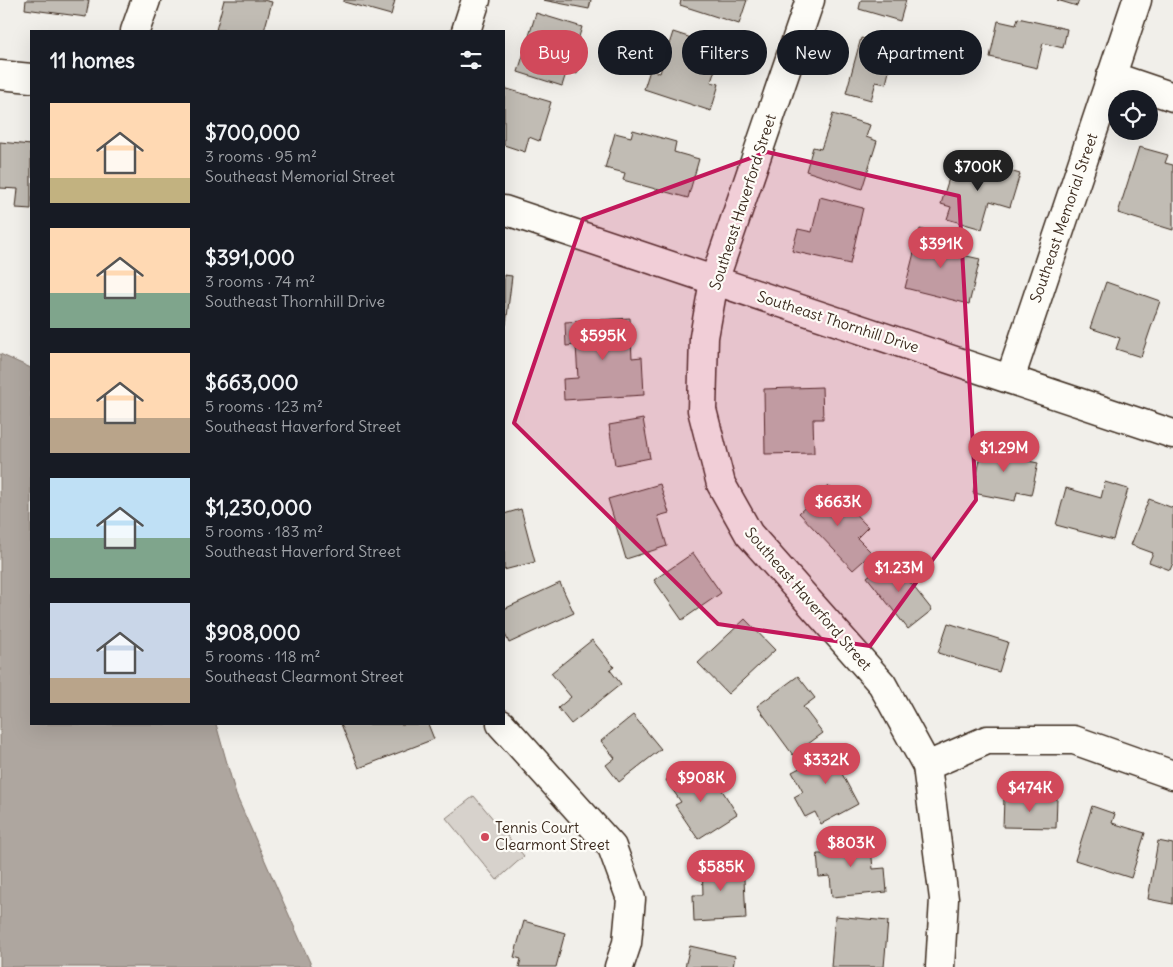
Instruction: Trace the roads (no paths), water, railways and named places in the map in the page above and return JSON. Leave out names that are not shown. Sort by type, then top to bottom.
[{"type":"street","points":[[135,30],[146,0]]},
{"type":"street","points":[[466,30],[476,0]]},
{"type":"street","name":"Southeast Haverford Street","points":[[810,0],[714,281],[704,337],[702,410],[721,484],[749,534],[882,684],[927,766],[944,899],[940,967]]},
{"type":"street","name":"Southeast Memorial Street","points":[[1010,379],[1136,0]]},
{"type":"street","points":[[0,75],[30,78]]},
{"type":"street","points":[[1112,76],[1173,97]]},
{"type":"street","name":"Southeast Thornhill Drive","points":[[505,210],[1173,434]]},
{"type":"street","points":[[502,725],[612,847],[630,898],[627,943],[619,967]]},
{"type":"street","points":[[927,766],[987,740],[1074,740],[1173,775]]},
{"type":"place","name":"Tennis Court Clearmont Street","points":[[485,837]]}]
